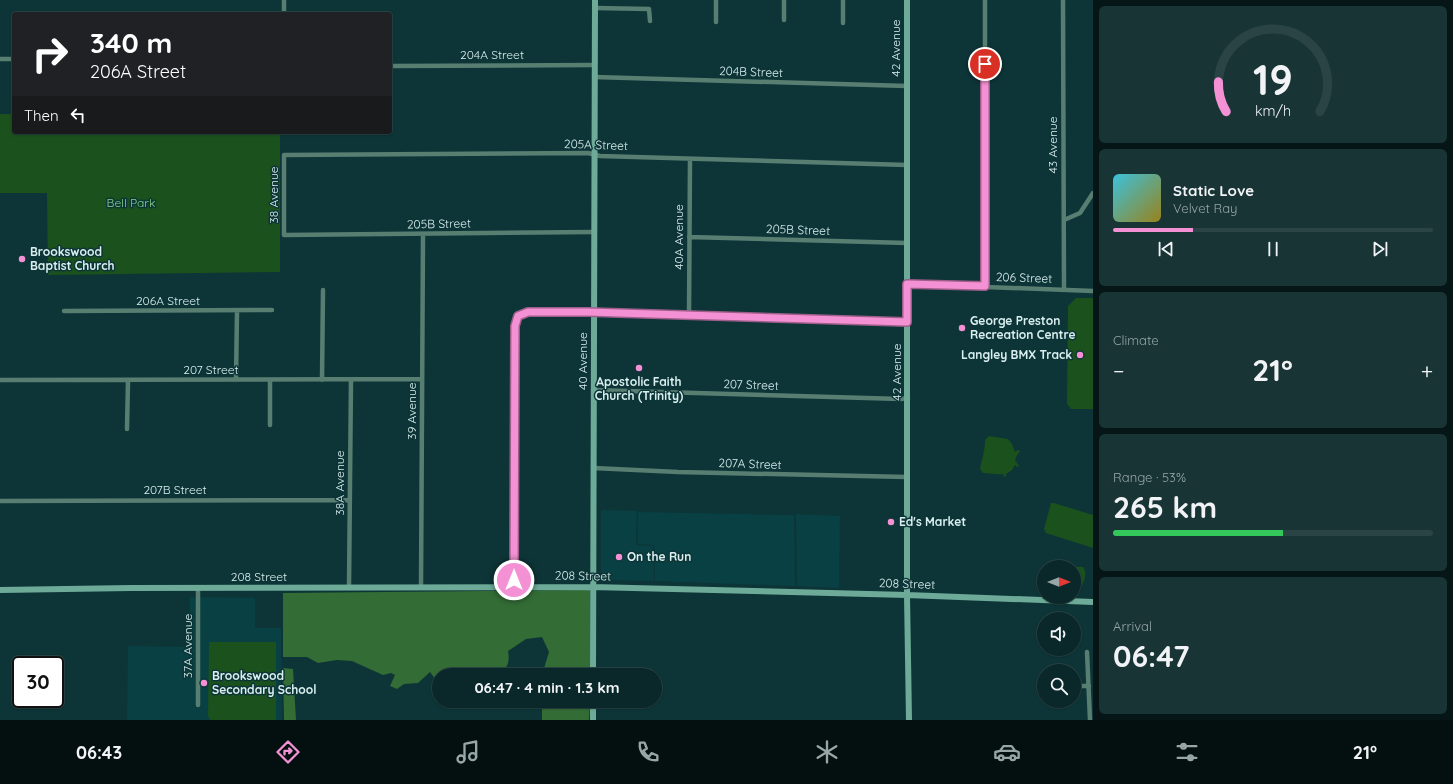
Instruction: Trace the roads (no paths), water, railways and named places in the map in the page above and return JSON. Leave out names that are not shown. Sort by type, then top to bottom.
[{"type":"main road","name":"40 Avenue","points":[[593,668],[594,0]]},
{"type":"main road","name":"42 Avenue","points":[[907,0],[907,595],[909,720]]},
{"type":"main road","name":"208 Street","points":[[0,590],[514,586],[907,595],[1093,602]]},
{"type":"main road","points":[[593,708],[593,720]]},
{"type":"street","points":[[284,0],[284,12]]},
{"type":"street","points":[[716,0],[716,22]]},
{"type":"street","points":[[784,0],[784,20]]},
{"type":"street","points":[[843,0],[843,22]]},
{"type":"street","points":[[985,0],[985,286]]},
{"type":"street","name":"43 Avenue","points":[[1063,0],[1064,290]]},
{"type":"street","points":[[594,8],[649,9],[650,21]]},
{"type":"street","points":[[0,60],[12,59]]},
{"type":"street","name":"204A Street","points":[[392,66],[594,65]]},
{"type":"street","name":"204B Street","points":[[594,77],[907,86]]},
{"type":"street","name":"205A Street","points":[[284,154],[588,153],[594,155],[907,164]]},
{"type":"street","name":"38 Avenue","points":[[284,154],[284,235]]},
{"type":"street","name":"40A Avenue","points":[[689,316],[690,158]]},
{"type":"street","points":[[1064,220],[1080,212],[1093,193]]},
{"type":"street","name":"205B Street","points":[[284,235],[594,232]]},
{"type":"street","name":"39 Avenue","points":[[421,587],[423,234]]},
{"type":"street","name":"205B Street","points":[[689,237],[907,243]]},
{"type":"street","name":"206 Street","points":[[907,284],[1093,291]]},
{"type":"street","points":[[322,380],[323,290]]},
{"type":"street","points":[[236,380],[237,310]]},
{"type":"street","name":"206A Street","points":[[64,311],[272,310]]},
{"type":"street","points":[[514,586],[515,326],[518,316],[528,312],[594,313],[907,322]]},
{"type":"street","name":"207 Street","points":[[0,380],[422,379]]},
{"type":"street","points":[[127,429],[128,380]]},
{"type":"street","points":[[270,380],[270,426]]},
{"type":"street","name":"38A Avenue","points":[[349,587],[351,380]]},
{"type":"street","name":"207 Street","points":[[594,390],[908,398]]},
{"type":"street","name":"207A Street","points":[[593,468],[678,472],[907,477]]},
{"type":"street","name":"207B Street","points":[[0,501],[350,500]]},
{"type":"street","name":"37A Avenue","points":[[198,588],[198,705]]},
{"type":"street","points":[[1087,652],[1090,720]]},
{"type":"street","points":[[1081,686],[1089,686]]},
{"type":"place","name":"Brookswood Baptist Church","points":[[22,259]]},
{"type":"place","name":"George Preston Recreation Centre","points":[[962,328]]},
{"type":"place","name":"Langley BMX Track","points":[[1080,355]]},
{"type":"place","name":"Apostolic Faith Church (Trinity)","points":[[639,368]]},
{"type":"place","name":"Ed's Market","points":[[891,522]]},
{"type":"place","name":"On the Run","points":[[619,557]]},
{"type":"place","name":"Brookswood Secondary School","points":[[204,683]]},
{"type":"park label","name":"Bell Park","points":[[131,203]]}]
